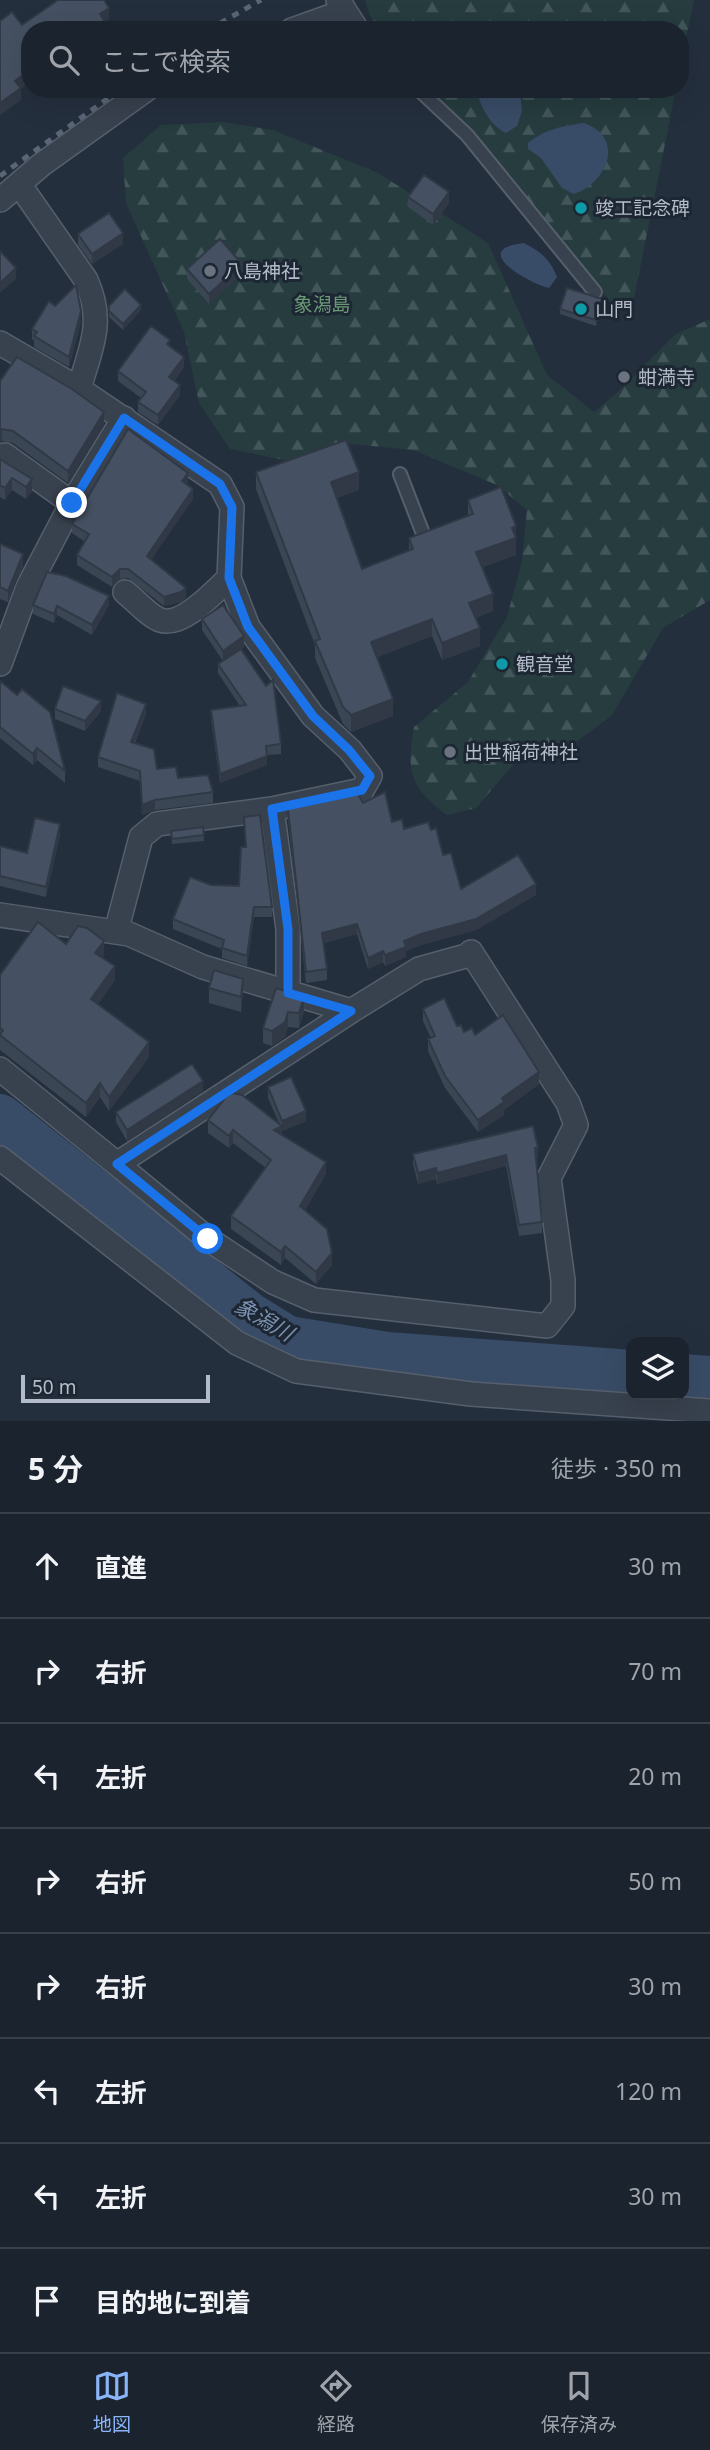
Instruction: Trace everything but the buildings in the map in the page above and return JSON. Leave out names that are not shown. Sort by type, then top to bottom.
[{"type":"street","points":[[323,21],[347,14]]},
{"type":"street","points":[[0,200],[135,98]]},
{"type":"street","points":[[19,184],[86,280],[94,297],[98,315],[79,389]]},
{"type":"street","points":[[0,343],[79,389],[220,484],[232,507],[229,578],[248,627],[313,716],[349,750],[370,776],[362,790],[272,809],[157,824],[141,837],[116,932]]},
{"type":"street","points":[[0,664],[28,587],[72,503],[124,418]]},
{"type":"street","points":[[0,456],[5,455],[72,503]]},
{"type":"street","points":[[125,592],[160,620],[170,621],[188,615],[229,578]]},
{"type":"street","points":[[272,809],[288,929],[288,993]]},
{"type":"street","points":[[0,915],[129,934],[203,967],[351,1011]]},
{"type":"street","points":[[0,1069],[208,1239],[273,1282],[314,1300],[375,1309],[547,1326],[564,1306],[549,1178],[555,1160],[576,1125],[568,1103],[466,955],[419,969],[117,1164]]},
{"type":"street","points":[[0,1158],[237,1343],[296,1371],[471,1394],[710,1411]]},
{"type":"lane","points":[[428,98],[467,135],[595,292]]},
{"type":"lane","points":[[400,474],[422,531]]},
{"type":"green space","points":[[365,0],[694,0],[689,24],[689,21],[373,21]]},
{"type":"green space","points":[[430,98],[674,98],[634,298],[619,311]]},
{"type":"green space","name":"象潟島","points":[[223,122],[273,130],[378,173],[488,243],[547,375],[594,412],[676,334],[710,319],[710,600],[663,628],[612,715],[560,754],[518,759],[476,808],[447,815],[418,787],[411,768],[414,727],[468,682],[507,617],[522,561],[527,510],[497,485],[413,450],[342,443],[294,462],[230,449],[199,403],[184,332],[126,203],[123,158],[161,125]]},
{"type":"water","points":[[479,98],[521,98],[522,111],[517,126],[506,133],[495,126]]},
{"type":"water","points":[[584,123],[597,130],[605,139],[607,160],[603,171],[595,180],[574,194],[562,188],[541,158],[528,149],[528,143],[554,129]]},
{"type":"water","points":[[524,243],[540,253],[551,265],[557,277],[549,288],[516,273],[502,258],[501,252],[508,246]]},
{"type":"waterway","name":"象潟川","points":[[0,1117],[249,1315],[288,1339],[387,1355],[626,1373]]},
{"type":"waterway","name":"象潟川","points":[[689,1377],[710,1379]]},
{"type":"railway","points":[[224,21],[261,0]]},
{"type":"railway","points":[[0,176],[108,98]]},
{"type":"place","name":"竣工記念碑","points":[[581,208]]},
{"type":"place","name":"八島神社","points":[[210,271]]},
{"type":"place","name":"山門","points":[[581,309]]},
{"type":"place","name":"蚶満寺","points":[[624,377]]},
{"type":"place","name":"観音堂","points":[[502,664]]},
{"type":"place","name":"出世稲荷神社","points":[[450,752]]},
{"type":"route","points":[[72,503],[124,418],[220,484],[232,507],[229,578],[248,627],[313,716],[349,750],[370,776],[362,790],[272,809],[288,929],[288,993],[351,1011],[117,1164],[208,1239]]}]
